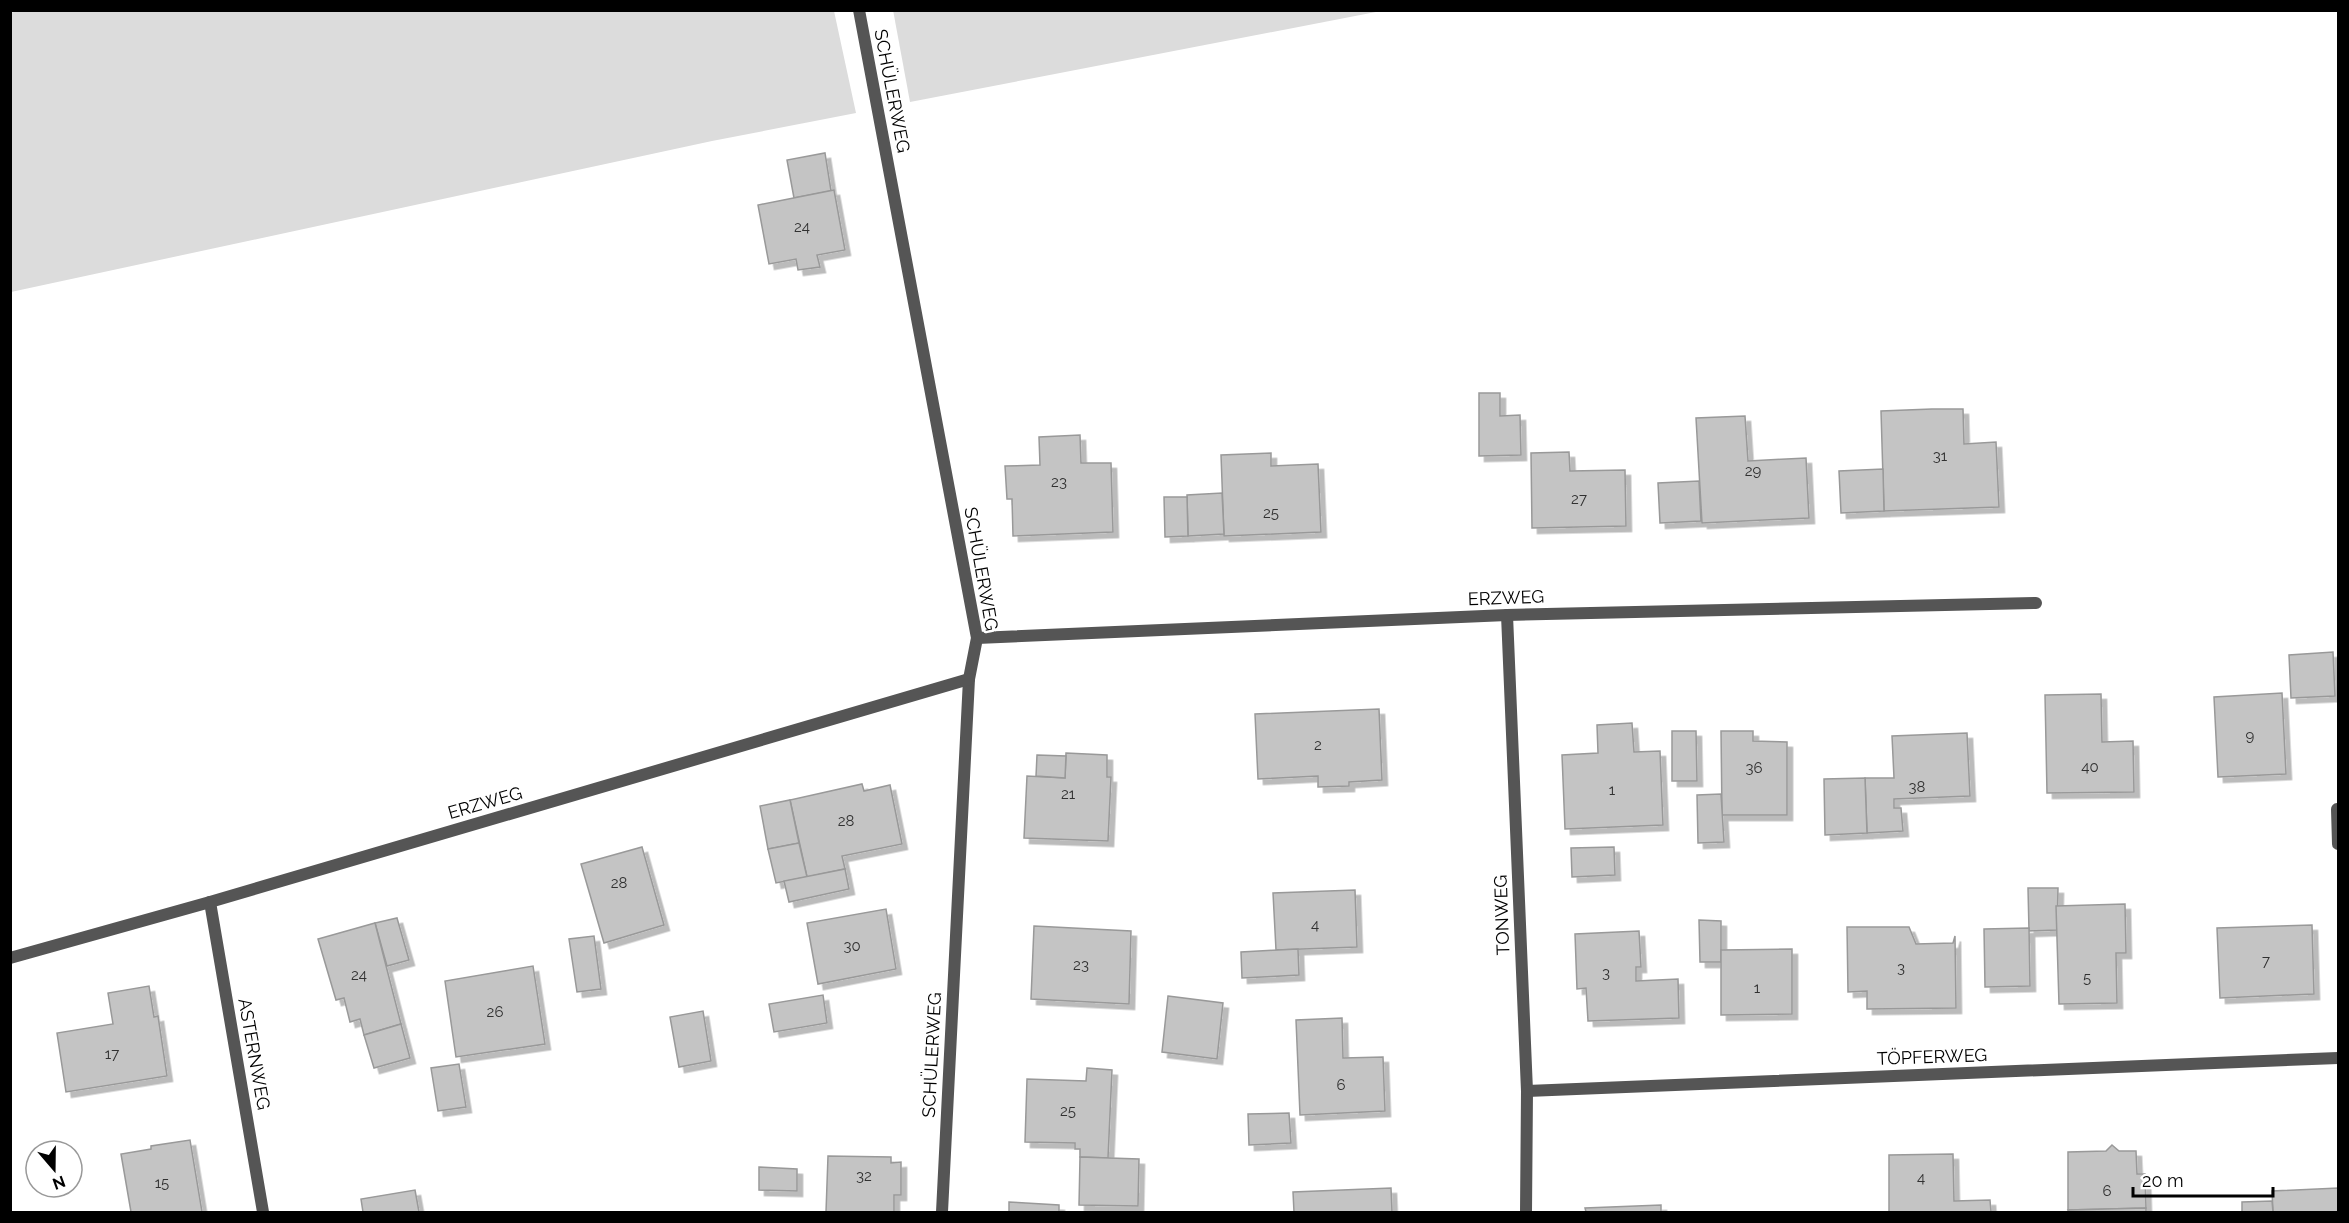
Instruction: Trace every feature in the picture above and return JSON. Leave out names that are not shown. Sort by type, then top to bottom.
[{"type":"street","name":"SCHÜLERWEG","points":[[859,10],[977,638],[969,679],[942,1212]]},
{"type":"street","name":"ERZWEG","points":[[977,638],[1508,615],[2036,603]]},
{"type":"street","name":"TONWEG","points":[[1508,615],[1527,1091],[1526,1212]]},
{"type":"street","name":"ERZWEG","points":[[10,958],[210,902],[969,679]]},
{"type":"street","points":[[2337,809],[2338,844]]},
{"type":"street","name":"ASTERNWEG","points":[[210,902],[263,1212]]},
{"type":"street","name":"TÖPFERWEG","points":[[1527,1091],[2338,1058]]},
{"type":"shaded area","points":[[22,10],[834,11],[856,113],[712,141],[11,292],[10,13]]},
{"type":"shaded area","points":[[893,10],[1381,10],[1381,11],[910,102]]},
{"type":"building","points":[[825,153],[831,191],[794,198],[787,160]]},
{"type":"building","points":[[834,190],[845,250],[817,255],[820,267],[798,270],[796,259],[769,264],[758,205]]},
{"type":"building","points":[[1479,393],[1500,393],[1500,416],[1520,415],[1521,455],[1479,456]]},
{"type":"building","points":[[1963,409],[1964,444],[1996,442],[1999,507],[1884,511],[1881,411]]},
{"type":"building","points":[[1745,416],[1748,461],[1806,458],[1809,518],[1702,523],[1696,418]]},
{"type":"building","points":[[1080,435],[1081,463],[1111,463],[1113,532],[1013,536],[1012,499],[1007,499],[1005,466],[1040,465],[1039,437]]},
{"type":"building","points":[[1569,452],[1570,471],[1625,470],[1626,526],[1532,528],[1531,453]]},
{"type":"building","points":[[1271,453],[1271,466],[1318,464],[1321,532],[1224,536],[1221,455]]},
{"type":"building","points":[[1883,469],[1884,511],[1841,513],[1839,471]]},
{"type":"building","points":[[1699,481],[1701,521],[1660,523],[1658,483]]},
{"type":"building","points":[[1222,493],[1224,534],[1188,536],[1187,495]]},
{"type":"building","points":[[1164,497],[1187,497],[1188,536],[1165,537]]},
{"type":"building","points":[[2333,652],[2335,696],[2291,698],[2289,655]]},
{"type":"building","points":[[2282,693],[2286,774],[2218,777],[2214,697]]},
{"type":"building","points":[[2101,694],[2102,742],[2133,741],[2134,792],[2047,793],[2045,695]]},
{"type":"building","points":[[1379,709],[1382,780],[1349,782],[1349,786],[1318,787],[1318,776],[1258,779],[1255,714]]},
{"type":"building","points":[[1632,723],[1634,752],[1660,751],[1663,825],[1565,829],[1562,755],[1598,753],[1597,725]]},
{"type":"building","points":[[1672,731],[1696,731],[1697,781],[1672,781]]},
{"type":"building","points":[[1721,731],[1753,731],[1753,741],[1787,742],[1787,815],[1722,815]]},
{"type":"building","points":[[1967,733],[1970,796],[1894,799],[1894,808],[1901,808],[1903,831],[1867,833],[1865,778],[1894,778],[1892,736]]},
{"type":"building","points":[[1066,753],[1107,755],[1107,777],[1111,777],[1108,841],[1024,838],[1027,776],[1065,778]]},
{"type":"building","points":[[1037,755],[1066,756],[1065,778],[1036,776]]},
{"type":"building","points":[[1865,778],[1867,833],[1825,835],[1824,779]]},
{"type":"building","points":[[862,784],[864,791],[890,785],[902,844],[842,856],[845,869],[807,877],[790,800]]},
{"type":"building","points":[[1721,794],[1724,842],[1698,843],[1697,795]]},
{"type":"building","points":[[790,800],[799,843],[768,849],[760,806]]},
{"type":"building","points":[[799,843],[807,877],[776,883],[768,849]]},
{"type":"building","points":[[642,847],[664,925],[604,943],[581,864]]},
{"type":"building","points":[[1614,847],[1615,875],[1572,877],[1571,848]]},
{"type":"building","points":[[845,869],[849,889],[789,902],[784,881]]},
{"type":"building","points":[[2028,888],[2058,888],[2057,930],[2029,931]]},
{"type":"building","points":[[1355,890],[1357,947],[1276,950],[1273,893]]},
{"type":"building","points":[[2125,904],[2126,953],[2116,953],[2117,1003],[2059,1004],[2056,906]]},
{"type":"building","points":[[886,909],[896,969],[818,984],[807,923]]},
{"type":"building","points":[[397,918],[409,960],[387,966],[375,923]]},
{"type":"building","points":[[1699,920],[1721,921],[1721,962],[1700,962]]},
{"type":"building","points":[[375,923],[401,1024],[364,1035],[360,1019],[350,1022],[344,998],[336,1000],[318,939]]},
{"type":"building","points":[[2312,925],[2314,994],[2220,998],[2217,928]]},
{"type":"building","points":[[1034,926],[1131,931],[1129,1004],[1031,999]]},
{"type":"building","points":[[1847,927],[1909,927],[1916,944],[1953,943],[1955,936],[1956,1008],[1867,1009],[1867,991],[1848,992]]},
{"type":"building","points":[[2029,928],[2030,986],[1985,987],[1984,929]]},
{"type":"building","points":[[1639,931],[1641,967],[1636,967],[1636,981],[1678,979],[1679,1018],[1588,1021],[1586,988],[1577,989],[1575,934]]},
{"type":"building","points":[[594,936],[601,989],[577,992],[569,939]]},
{"type":"building","points":[[1298,949],[1299,975],[1242,978],[1241,952]]},
{"type":"building","points":[[1792,949],[1792,1014],[1721,1015],[1721,950]]},
{"type":"building","points":[[533,966],[545,1044],[456,1057],[445,981]]},
{"type":"building","points":[[149,986],[154,1017],[158,1016],[167,1076],[66,1092],[57,1033],[113,1024],[108,993]]},
{"type":"building","points":[[823,995],[827,1023],[774,1032],[769,1004]]},
{"type":"building","points":[[1168,996],[1223,1003],[1217,1059],[1162,1052]]},
{"type":"building","points":[[703,1011],[711,1061],[679,1067],[670,1017]]},
{"type":"building","points":[[1342,1018],[1343,1058],[1383,1057],[1385,1111],[1300,1115],[1296,1020]]},
{"type":"building","points":[[401,1024],[410,1058],[374,1068],[364,1035]]},
{"type":"building","points":[[459,1064],[466,1107],[438,1111],[431,1068]]},
{"type":"building","points":[[1087,1068],[1112,1070],[1108,1158],[1080,1157],[1080,1149],[1075,1149],[1075,1143],[1025,1142],[1027,1079],[1086,1081]]},
{"type":"building","points":[[1289,1113],[1291,1143],[1249,1145],[1248,1114]]},
{"type":"building","points":[[190,1140],[202,1212],[131,1212],[121,1154],[151,1149],[151,1146]]},
{"type":"building","points":[[2112,1145],[2119,1151],[2136,1151],[2137,1174],[2145,1174],[2146,1208],[2068,1210],[2068,1152],[2106,1151]]},
{"type":"building","points":[[1953,1154],[1954,1201],[1990,1200],[1991,1212],[1889,1212],[1889,1155]]},
{"type":"building","points":[[828,1156],[891,1157],[891,1163],[901,1162],[901,1195],[894,1195],[894,1212],[826,1212]]},
{"type":"building","points":[[1080,1157],[1139,1159],[1138,1206],[1079,1205]]},
{"type":"building","points":[[759,1167],[797,1169],[797,1191],[759,1190]]},
{"type":"building","points":[[1391,1188],[1392,1212],[1294,1212],[1293,1192]]},
{"type":"building","points":[[2338,1188],[2338,1212],[2273,1212],[2272,1191]]},
{"type":"building","points":[[415,1190],[419,1212],[363,1212],[361,1199]]},
{"type":"building","points":[[2272,1201],[2273,1212],[2242,1212],[2242,1202]]},
{"type":"building","points":[[1009,1202],[1059,1205],[1059,1212],[1009,1212]]},
{"type":"building","points":[[1661,1205],[1661,1212],[1586,1212],[1585,1208]]},
{"type":"building","points":[[2146,1208],[2146,1212],[2069,1212],[2068,1210]]}]
